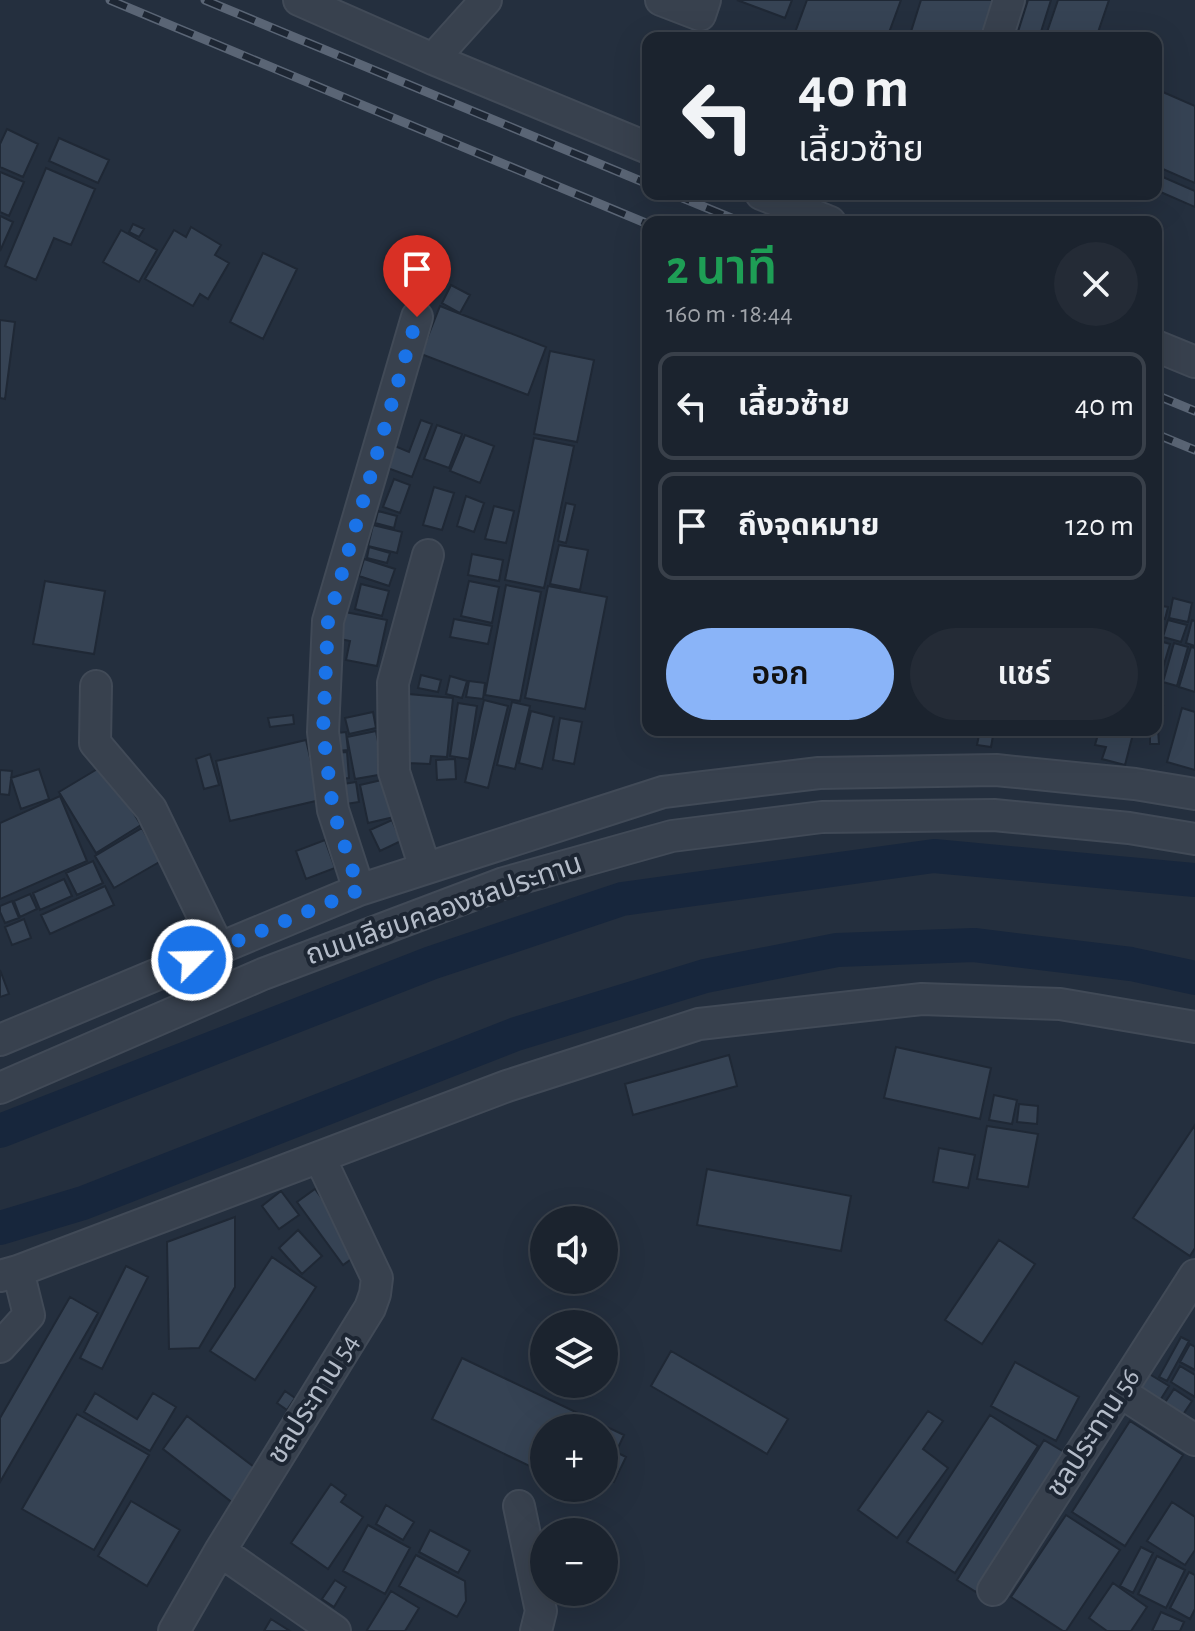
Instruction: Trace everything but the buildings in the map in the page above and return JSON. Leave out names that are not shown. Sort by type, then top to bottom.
[{"type":"street","points":[[299,0],[642,146]]},
{"type":"street","points":[[433,59],[486,0]]},
{"type":"street","points":[[661,0],[703,8]]},
{"type":"street","points":[[999,32],[1009,0]]},
{"type":"street","points":[[776,200],[815,216]]},
{"type":"street","points":[[359,890],[333,810],[323,732],[328,621],[417,317]]},
{"type":"street","points":[[1162,348],[1195,362]]},
{"type":"street","points":[[425,868],[394,772],[393,683],[428,555]]},
{"type":"street","points":[[96,686],[95,743],[151,809],[219,949]]},
{"type":"street","name":"ถนนเลียบคลองชลประทาน","points":[[0,1040],[359,890],[663,792],[819,773],[996,770],[1135,784],[1195,794]]},
{"type":"street","name":"ถนนเลียบคลองชลประทาน","points":[[0,1088],[263,974],[490,888],[672,836],[822,817],[994,815],[1129,828],[1195,839]]},
{"type":"street","points":[[0,1347],[29,1315],[9,1274],[507,1086],[699,1024],[922,999],[1060,1004],[1195,1027]]},
{"type":"street","name":"ชลประทาน 54","points":[[174,1631],[370,1308],[375,1294],[377,1278],[320,1158]]},
{"type":"street","name":"ชลประทาน 56","points":[[993,1590],[1195,1275]]},
{"type":"street","points":[[1120,1392],[1195,1440]]},
{"type":"street","points":[[519,1506],[541,1611],[536,1631]]},
{"type":"street","points":[[220,1551],[335,1631]]},
{"type":"waterway","points":[[0,1131],[431,963],[622,899],[934,856],[1195,880]]},
{"type":"waterway","points":[[0,1228],[83,1203],[516,1034],[705,976],[837,950],[974,945],[1131,964],[1195,978]]},
{"type":"railway","points":[[110,0],[642,222]]},
{"type":"railway","points":[[205,0],[642,182]]},
{"type":"railway","points":[[688,200],[726,216]]},
{"type":"railway","points":[[1162,397],[1195,411]]},
{"type":"railway","points":[[1162,436],[1195,450]]},
{"type":"route","points":[[192,960],[359,890],[333,810],[323,732],[328,621],[417,317]]}]
